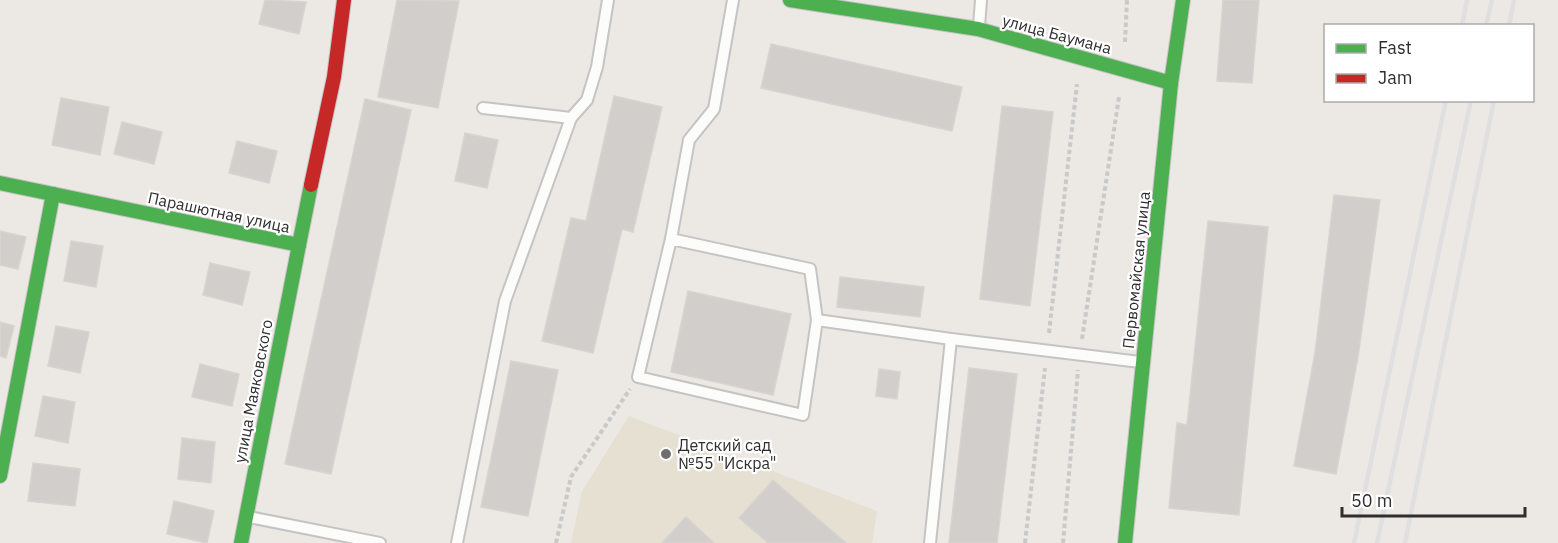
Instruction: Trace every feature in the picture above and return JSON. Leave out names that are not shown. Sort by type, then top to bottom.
[{"type":"street","name":"Парашютная улица","points":[[0,183],[299,245],[334,77],[344,0]]},
{"type":"street","name":"улица Баумана","points":[[790,0],[978,29],[1171,83]]},
{"type":"street","name":"Первомайская улица","points":[[1125,543],[1171,83],[1183,0]]},
{"type":"street","points":[[0,476],[53,194]]},
{"type":"street","name":"улица Маяковского","points":[[241,543],[299,245]]},
{"type":"lane","points":[[457,543],[505,301],[571,118],[587,99],[597,67],[608,0]]},
{"type":"lane","points":[[671,239],[810,269],[817,320],[803,415],[638,377],[671,239],[689,140],[714,109],[734,0]]},
{"type":"lane","points":[[978,29],[981,0]]},
{"type":"lane","points":[[483,108],[571,118]]},
{"type":"lane","points":[[817,320],[1143,362]]},
{"type":"lane","points":[[930,543],[951,339]]},
{"type":"lane","points":[[246,516],[380,543]]},
{"type":"path","points":[[1063,543],[1080,355],[1123,69],[1127,0]]},
{"type":"path","points":[[1025,543],[1080,57]]},
{"type":"path","points":[[556,543],[570,477],[638,377]]},
{"type":"shaded area","name":"Детский сад №55 \"Искра\"","points":[[629,416],[877,511],[872,543],[571,543],[582,491]]},
{"type":"building","points":[[265,0],[306,2],[299,34],[259,24]]},
{"type":"building","points":[[397,0],[459,1],[438,108],[378,97]]},
{"type":"building","points":[[1223,0],[1259,0],[1252,83],[1217,81]]},
{"type":"building","points":[[771,44],[962,87],[952,131],[761,88]]},
{"type":"building","points":[[614,96],[662,107],[633,232],[622,229],[593,353],[542,341],[571,218],[586,221]]},
{"type":"building","points":[[61,98],[109,107],[100,155],[52,145]]},
{"type":"building","points":[[365,99],[411,110],[331,474],[285,464]]},
{"type":"building","points":[[1002,106],[1053,112],[1030,306],[980,299]]},
{"type":"building","points":[[122,122],[162,132],[154,164],[114,154]]},
{"type":"building","points":[[465,133],[498,140],[487,188],[455,181]]},
{"type":"building","points":[[237,141],[277,151],[269,183],[229,173]]},
{"type":"building","points":[[1334,195],[1380,200],[1358,357],[1336,474],[1294,466],[1315,353]]},
{"type":"building","points":[[1208,221],[1268,227],[1239,515],[1169,508],[1177,423],[1187,425]]},
{"type":"building","points":[[0,231],[26,237],[18,269],[0,265]]},
{"type":"building","points":[[71,241],[103,246],[96,287],[64,281]]},
{"type":"building","points":[[210,263],[250,272],[242,305],[203,295]]},
{"type":"building","points":[[840,277],[924,287],[920,317],[837,307]]},
{"type":"building","points":[[688,291],[791,314],[773,395],[671,372]]},
{"type":"building","points":[[0,322],[14,326],[6,358],[0,356]]},
{"type":"building","points":[[56,326],[89,332],[80,373],[48,366]]},
{"type":"building","points":[[511,361],[558,370],[528,516],[481,507]]},
{"type":"building","points":[[200,364],[239,374],[232,406],[192,397]]},
{"type":"building","points":[[969,368],[1017,374],[997,543],[949,543]]},
{"type":"building","points":[[879,369],[900,372],[897,399],[876,396]]},
{"type":"building","points":[[43,396],[75,402],[68,443],[35,436]]},
{"type":"building","points":[[182,438],[215,442],[211,483],[178,479]]},
{"type":"building","points":[[33,463],[80,469],[75,506],[28,501]]},
{"type":"building","points":[[773,480],[846,543],[768,543],[739,518]]},
{"type":"building","points":[[174,501],[214,511],[207,543],[167,534]]},
{"type":"building","points":[[686,517],[714,543],[662,543]]},
{"type":"railway","points":[[1462,24],[1467,0]]},
{"type":"railway","points":[[1486,24],[1492,0]]},
{"type":"railway","points":[[1509,24],[1514,0]]},
{"type":"railway","points":[[1354,543],[1446,102]]},
{"type":"railway","points":[[1377,543],[1471,102]]},
{"type":"railway","points":[[1405,543],[1494,102]]},
{"type":"traffic: fast","points":[[790,0],[978,29],[1171,83]]},
{"type":"traffic: fast","points":[[1125,543],[1171,83],[1183,0]]},
{"type":"traffic: fast","points":[[0,183],[299,245],[311,185]]},
{"type":"traffic: fast","points":[[0,476],[53,194]]},
{"type":"traffic: fast","points":[[241,543],[299,245]]},
{"type":"traffic: jam","points":[[311,185],[334,77],[344,0]]},
{"type":"place","name":"Детский сад №55 \"Искра\"","points":[[666,454]]}]
